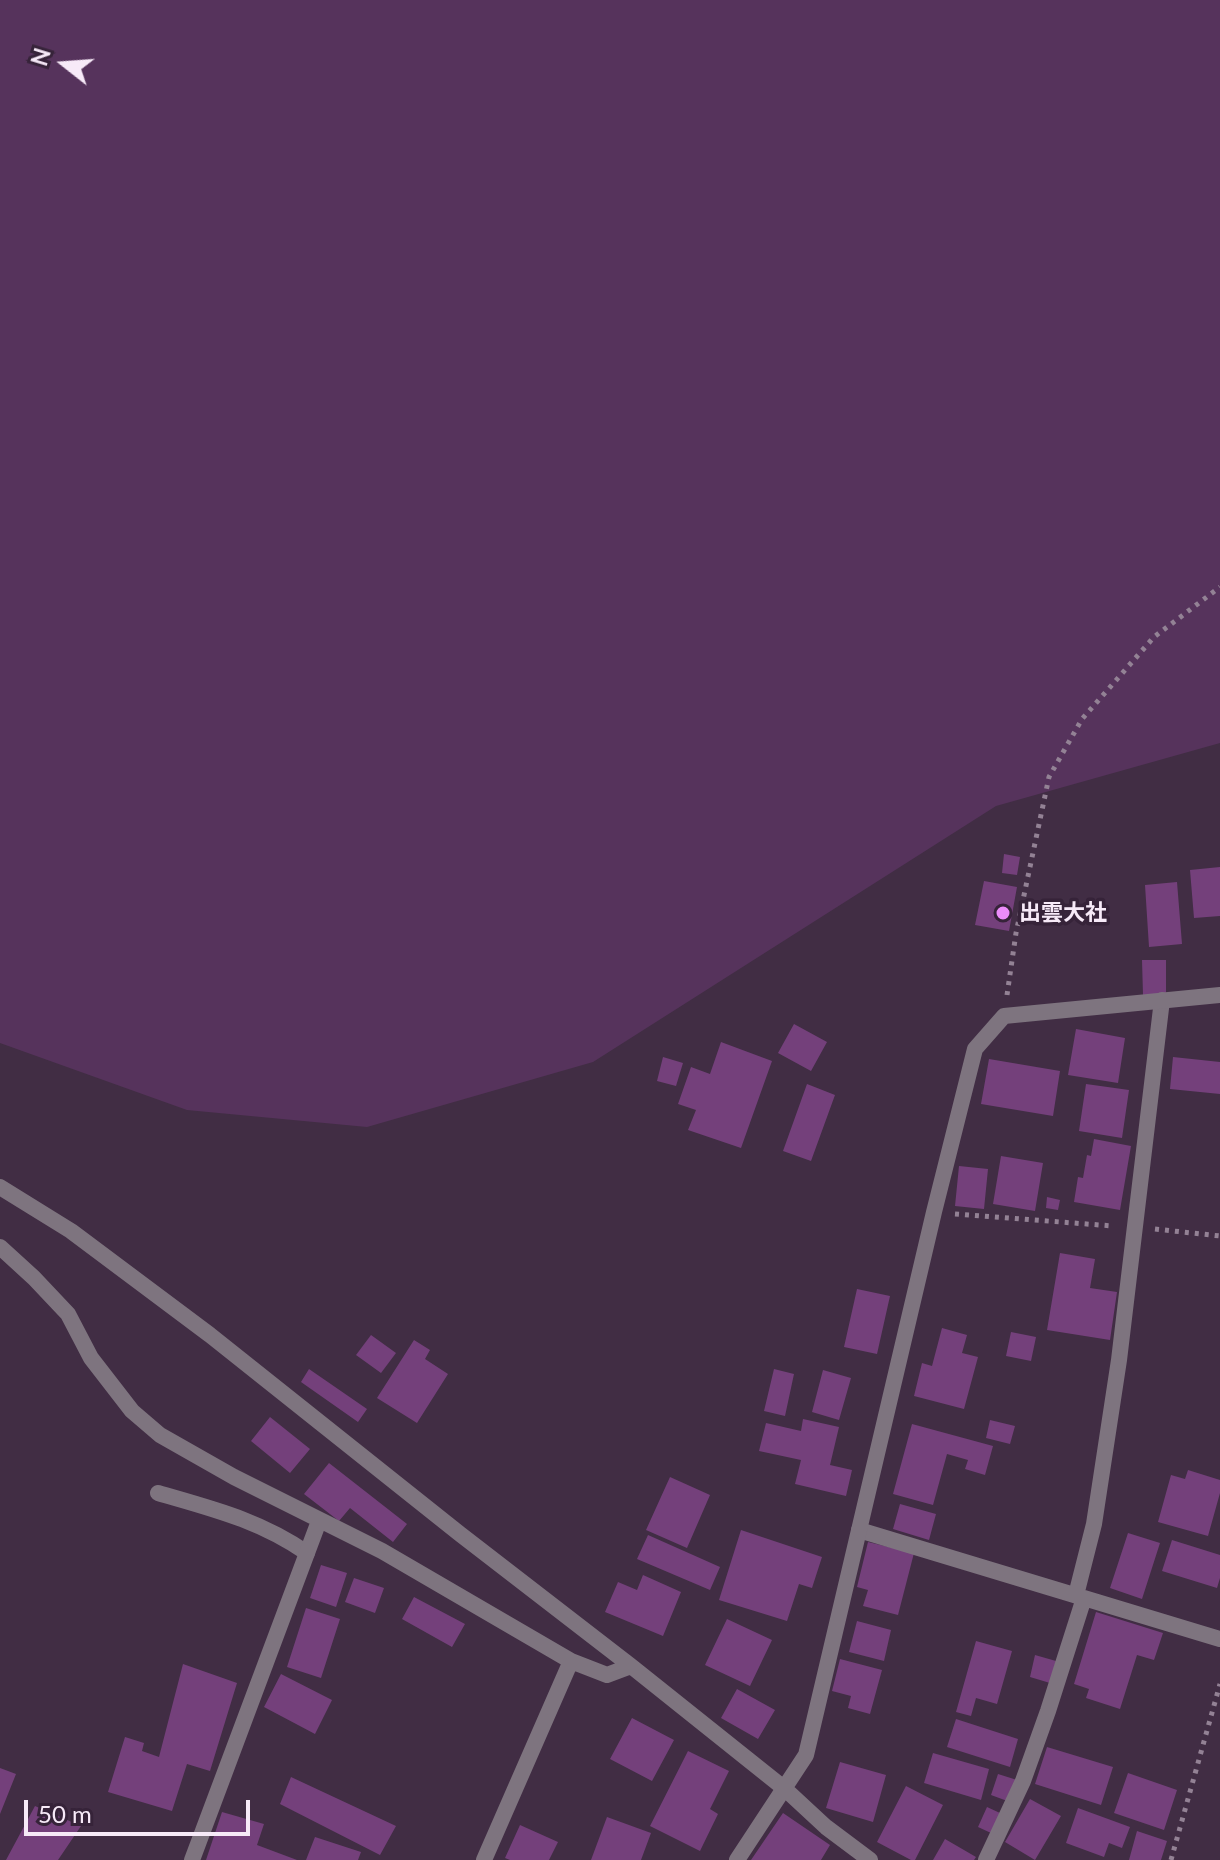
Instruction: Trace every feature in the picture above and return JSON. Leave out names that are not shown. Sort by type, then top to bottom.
[{"type":"street","points":[[737,1860],[806,1755],[975,1049],[1004,1016],[1220,995]]},
{"type":"street","points":[[986,1860],[1023,1781],[1048,1711],[1080,1596],[1119,1360],[1162,1000]]},
{"type":"street","points":[[0,1187],[71,1231],[210,1335],[631,1666],[870,1860]]},
{"type":"street","points":[[0,1247],[68,1314],[91,1358],[132,1411],[160,1435],[234,1477],[382,1551],[571,1661],[607,1675],[631,1666]]},
{"type":"street","points":[[158,1493],[241,1517],[283,1536],[307,1553]]},
{"type":"street","points":[[192,1860],[319,1521]]},
{"type":"street","points":[[859,1530],[1220,1639]]},
{"type":"street","points":[[484,1860],[571,1661]]},
{"type":"path","points":[[1004,1016],[1016,933],[1049,777],[1082,719],[1154,637],[1220,587]]},
{"type":"path","points":[[934,1212],[1220,1236]]},
{"type":"path","points":[[1171,1860],[1220,1684]]},
{"type":"shaded area","points":[[0,0],[1220,0],[1220,743],[996,806],[593,1062],[367,1127],[187,1110],[0,1043]]},
{"type":"building","points":[[1004,854],[1020,857],[1017,875],[1002,873]]},
{"type":"building","points":[[1220,867],[1220,916],[1194,918],[1190,870]]},
{"type":"building","points":[[984,881],[1017,887],[1009,931],[975,925]]},
{"type":"building","points":[[1177,882],[1182,944],[1149,947],[1145,885]]},
{"type":"building","points":[[1142,960],[1166,960],[1166,994],[1143,995]]},
{"type":"building","points":[[794,1024],[827,1042],[811,1071],[778,1053]]},
{"type":"building","points":[[1076,1029],[1125,1038],[1118,1083],[1068,1075]]},
{"type":"building","points":[[721,1042],[772,1061],[741,1148],[688,1130],[696,1110],[678,1104],[691,1067],[710,1074]]},
{"type":"building","points":[[663,1057],[683,1063],[676,1086],[657,1081]]},
{"type":"building","points":[[1173,1057],[1220,1062],[1220,1094],[1170,1089]]},
{"type":"building","points":[[989,1059],[1060,1071],[1053,1116],[981,1104]]},
{"type":"building","points":[[807,1084],[835,1095],[811,1161],[783,1151]]},
{"type":"building","points":[[1086,1084],[1129,1090],[1122,1138],[1079,1131]]},
{"type":"building","points":[[1094,1139],[1131,1146],[1120,1210],[1074,1202],[1078,1177],[1083,1178]]},
{"type":"building","points":[[1001,1156],[1043,1163],[1035,1211],[993,1204]]},
{"type":"building","points":[[959,1166],[988,1169],[984,1209],[955,1206]]},
{"type":"building","points":[[1047,1197],[1060,1200],[1058,1210],[1046,1208]]},
{"type":"building","points":[[1060,1253],[1095,1259],[1090,1288],[1117,1292],[1110,1340],[1047,1330]]},
{"type":"building","points":[[857,1289],[890,1296],[877,1354],[844,1347]]},
{"type":"building","points":[[942,1328],[967,1335],[962,1353],[978,1357],[964,1409],[914,1396],[922,1363],[932,1366]]},
{"type":"building","points":[[1011,1332],[1036,1337],[1031,1361],[1006,1356]]},
{"type":"building","points":[[371,1335],[396,1353],[381,1373],[356,1355]]},
{"type":"building","points":[[414,1340],[430,1350],[425,1359],[448,1374],[417,1423],[377,1398]]},
{"type":"building","points":[[309,1369],[367,1409],[358,1422],[301,1382]]},
{"type":"building","points":[[774,1369],[794,1374],[785,1416],[764,1411]]},
{"type":"building","points":[[823,1370],[851,1378],[839,1420],[812,1412]]},
{"type":"building","points":[[270,1417],[310,1449],[290,1473],[251,1441]]},
{"type":"building","points":[[803,1419],[839,1427],[830,1465],[852,1470],[846,1496],[795,1484],[801,1460],[759,1451],[766,1423],[801,1431]]},
{"type":"building","points":[[990,1420],[1015,1426],[1010,1444],[986,1438]]},
{"type":"building","points":[[912,1424],[993,1446],[985,1475],[965,1469],[968,1460],[947,1454],[933,1505],[893,1494]]},
{"type":"building","points":[[329,1463],[407,1524],[393,1542],[350,1508],[339,1521],[304,1494]]},
{"type":"building","points":[[1188,1470],[1220,1480],[1220,1493],[1208,1536],[1158,1522],[1171,1475],[1185,1479]]},
{"type":"building","points":[[670,1477],[710,1495],[687,1548],[646,1530]]},
{"type":"building","points":[[900,1504],[936,1514],[929,1540],[893,1529]]},
{"type":"building","points":[[741,1530],[822,1557],[812,1588],[799,1584],[787,1621],[719,1600]]},
{"type":"building","points":[[1128,1533],[1160,1543],[1142,1599],[1110,1588]]},
{"type":"building","points":[[648,1535],[720,1567],[710,1590],[637,1559]]},
{"type":"building","points":[[1172,1540],[1220,1555],[1217,1588],[1162,1571]]},
{"type":"building","points":[[868,1542],[914,1553],[898,1615],[863,1606],[868,1590],[857,1587]]},
{"type":"building","points":[[321,1565],[347,1573],[336,1607],[310,1598]]},
{"type":"building","points":[[643,1575],[681,1592],[663,1636],[605,1612],[618,1582],[637,1590]]},
{"type":"building","points":[[354,1578],[384,1588],[375,1613],[345,1602]]},
{"type":"building","points":[[414,1597],[465,1624],[452,1647],[402,1619]]},
{"type":"building","points":[[306,1608],[340,1619],[321,1678],[287,1667]]},
{"type":"building","points":[[1096,1612],[1163,1633],[1154,1660],[1137,1655],[1120,1709],[1086,1698],[1089,1689],[1074,1684]]},
{"type":"building","points":[[727,1619],[772,1640],[750,1686],[705,1665]]},
{"type":"building","points":[[857,1621],[891,1630],[884,1661],[849,1652]]},
{"type":"building","points":[[976,1641],[1012,1651],[997,1704],[976,1698],[971,1716],[956,1712]]},
{"type":"building","points":[[1035,1655],[1056,1661],[1050,1683],[1030,1677]]},
{"type":"building","points":[[840,1659],[882,1670],[870,1714],[848,1708],[851,1696],[832,1691]]},
{"type":"building","points":[[183,1664],[237,1683],[210,1771],[187,1764],[172,1811],[108,1792],[125,1737],[144,1743],[142,1751],[159,1757]]},
{"type":"building","points":[[281,1674],[332,1700],[315,1734],[264,1707]]},
{"type":"building","points":[[737,1689],[775,1710],[758,1739],[721,1718]]},
{"type":"building","points":[[632,1718],[674,1740],[652,1781],[610,1759]]},
{"type":"building","points":[[956,1719],[1018,1739],[1010,1767],[947,1747]]},
{"type":"building","points":[[1047,1747],[1113,1767],[1101,1805],[1035,1784]]},
{"type":"building","points":[[688,1751],[729,1771],[710,1809],[718,1814],[700,1851],[650,1826]]},
{"type":"building","points":[[933,1753],[989,1769],[981,1800],[924,1783]]},
{"type":"building","points":[[840,1762],[886,1775],[873,1822],[826,1808]]},
{"type":"building","points":[[0,1768],[16,1774],[0,1814]]},
{"type":"building","points":[[1128,1773],[1177,1790],[1164,1830],[1114,1813]]},
{"type":"building","points":[[998,1774],[1017,1780],[1010,1802],[991,1795]]},
{"type":"building","points":[[291,1777],[396,1826],[380,1855],[280,1804]]},
{"type":"building","points":[[906,1786],[943,1805],[915,1860],[877,1842]]},
{"type":"building","points":[[1030,1799],[1061,1816],[1035,1860],[1005,1842]]},
{"type":"building","points":[[35,1806],[81,1826],[58,1860],[6,1860]]},
{"type":"building","points":[[987,1807],[1000,1813],[991,1833],[978,1827]]},
{"type":"building","points":[[1078,1808],[1130,1827],[1122,1848],[1109,1843],[1104,1857],[1066,1843]]},
{"type":"building","points":[[222,1812],[264,1824],[257,1845],[297,1860],[206,1860]]},
{"type":"building","points":[[783,1813],[830,1845],[821,1860],[751,1860]]},
{"type":"building","points":[[607,1817],[651,1833],[641,1860],[591,1860]]},
{"type":"building","points":[[520,1825],[558,1842],[549,1860],[505,1858]]},
{"type":"building","points":[[1137,1831],[1167,1841],[1161,1860],[1129,1860]]},
{"type":"building","points":[[315,1837],[361,1852],[358,1860],[306,1860]]},
{"type":"building","points":[[945,1839],[976,1857],[974,1860],[933,1860]]},
{"type":"place","name":"出雲大社","points":[[1003,913]]}]
